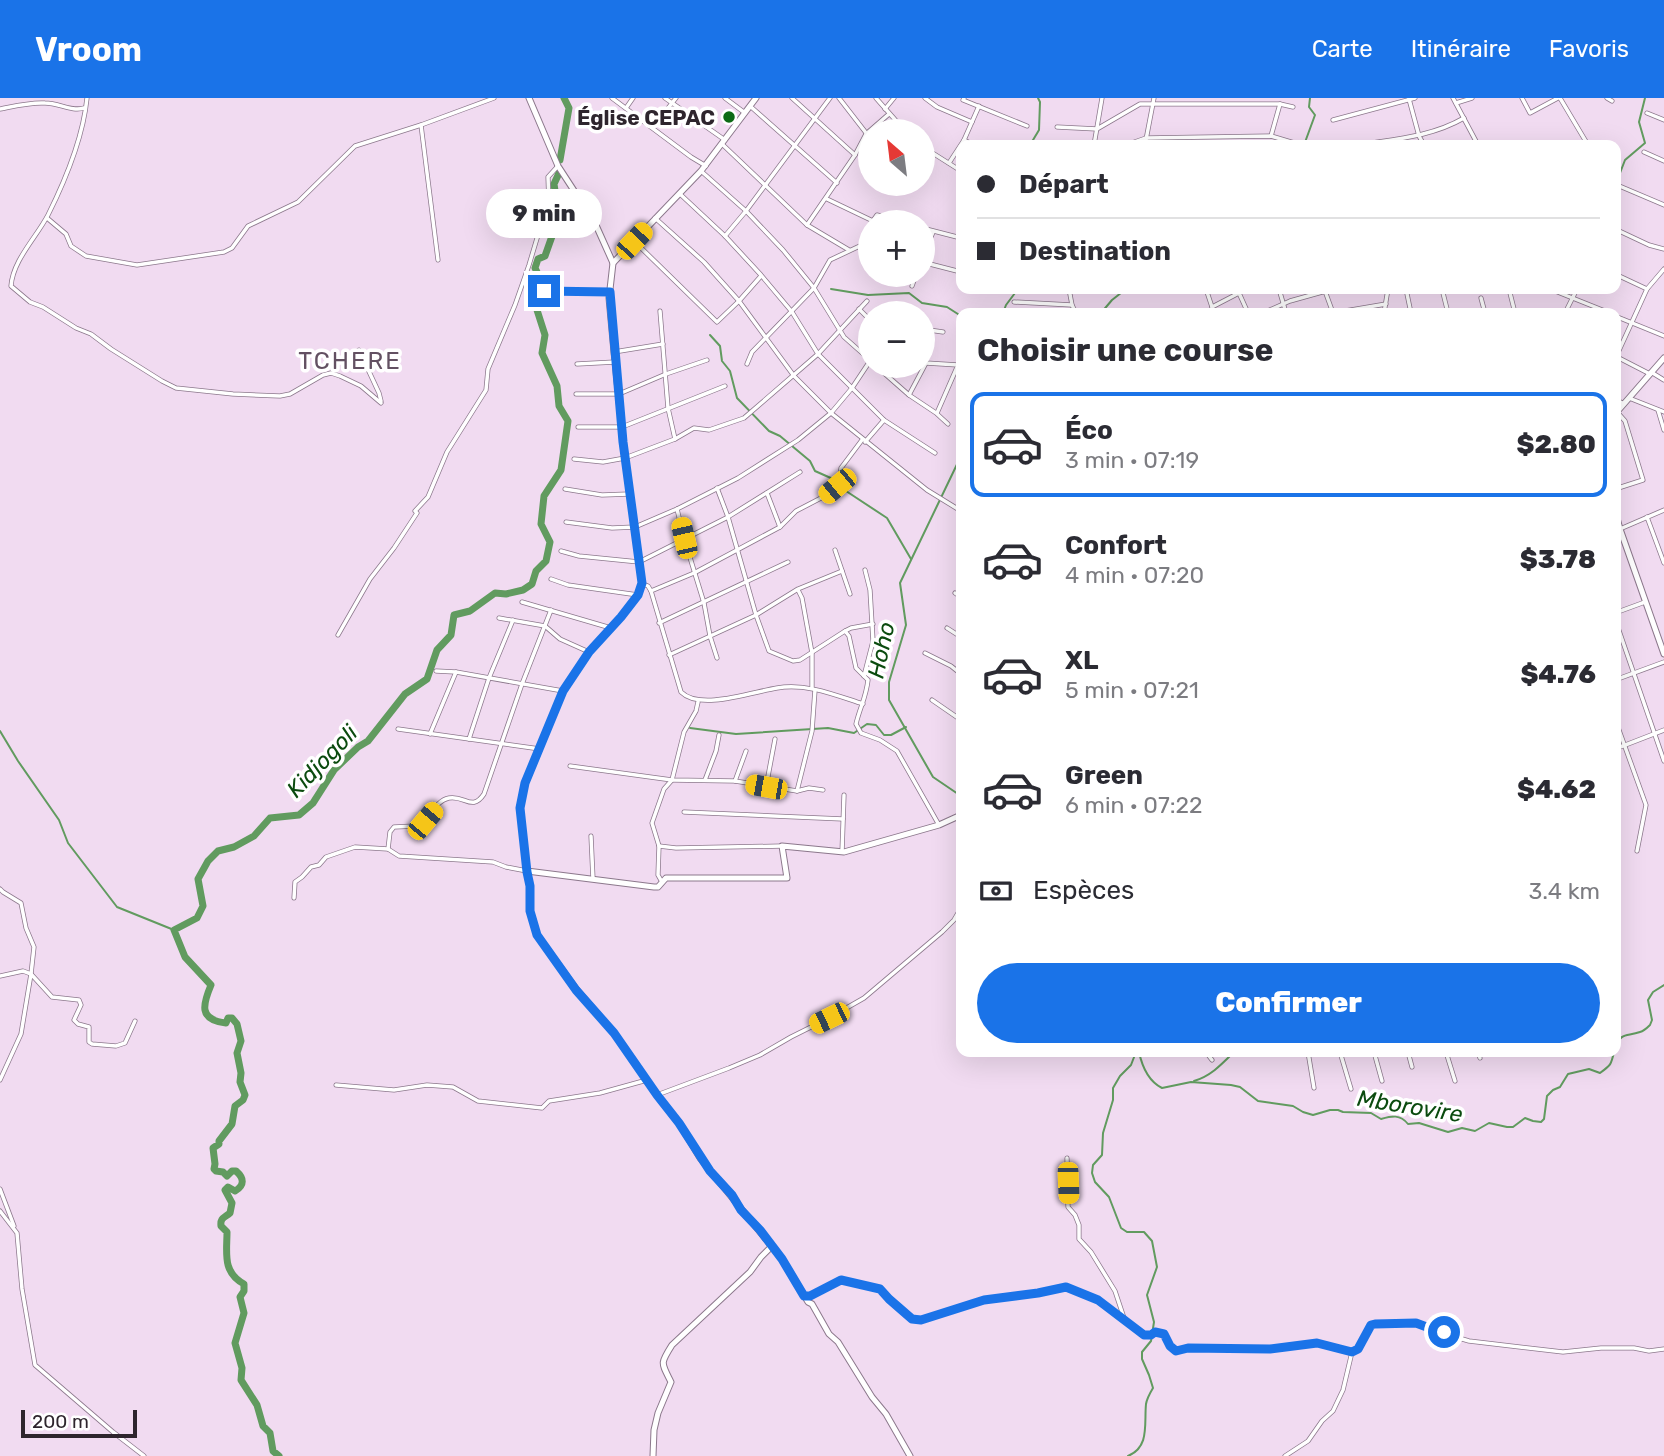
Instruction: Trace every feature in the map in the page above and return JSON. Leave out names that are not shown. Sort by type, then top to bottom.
[{"type":"street","points":[[87,98],[72,160],[47,218],[15,268],[11,281],[14,290],[30,302],[91,334],[140,368],[176,388],[280,396],[331,373],[361,386],[382,403],[359,350]]},
{"type":"street","points":[[47,218],[66,234],[71,246],[86,256],[137,265],[224,252],[232,248],[248,226],[298,202],[355,146],[494,98]]},
{"type":"street","points":[[530,98],[558,166],[595,223],[613,263],[610,292],[614,352],[642,583],[638,595],[589,652],[563,691],[525,783],[520,808],[530,886],[530,911],[537,935],[576,990],[614,1033],[679,1123],[705,1165],[782,1259],[808,1302],[813,1304],[829,1334],[838,1342],[872,1397],[886,1414],[910,1456]]},
{"type":"street","points":[[612,98],[691,157],[746,211],[814,288],[839,330],[858,350]]},
{"type":"street","points":[[626,108],[633,98]]},
{"type":"street","points":[[664,98],[724,142],[807,225],[850,250]]},
{"type":"street","points":[[653,127],[676,98]]},
{"type":"street","points":[[725,98],[745,113]]},
{"type":"street","points":[[613,263],[704,168],[756,98]]},
{"type":"street","points":[[792,98],[855,156]]},
{"type":"street","points":[[725,236],[830,98]]},
{"type":"street","points":[[839,98],[858,123]]},
{"type":"street","points":[[876,98],[894,119]]},
{"type":"street","points":[[885,109],[894,98]]},
{"type":"street","points":[[925,98],[937,107],[972,122]]},
{"type":"street","points":[[964,98],[963,100],[1027,126]]},
{"type":"street","points":[[1095,140],[1102,98]]},
{"type":"street","points":[[1146,138],[1154,98]]},
{"type":"street","points":[[1453,98],[1475,140]]},
{"type":"street","points":[[1456,103],[1472,98]]},
{"type":"street","points":[[1522,98],[1531,113],[1559,98],[1585,140]]},
{"type":"street","points":[[1607,98],[1612,101]]},
{"type":"street","points":[[1333,120],[1412,99],[1421,140]]},
{"type":"street","points":[[0,109],[25,103],[61,104],[78,110],[86,107]]},
{"type":"street","points":[[1057,127],[1097,129],[1140,104],[1280,104],[1293,107]]},
{"type":"street","points":[[1271,136],[1280,104]]},
{"type":"street","points":[[750,106],[836,183]]},
{"type":"street","points":[[964,140],[979,106]]},
{"type":"street","points":[[1647,113],[1664,120]]},
{"type":"street","points":[[884,119],[889,114]]},
{"type":"street","points":[[1392,140],[1446,129],[1464,118]]},
{"type":"street","points":[[421,125],[438,260]]},
{"type":"street","points":[[1140,140],[1271,136],[1284,140]]},
{"type":"street","points":[[807,225],[858,151]]},
{"type":"street","points":[[948,163],[956,152]]},
{"type":"street","points":[[1644,152],[1664,161]]},
{"type":"street","points":[[935,155],[956,167]]},
{"type":"street","points":[[338,635],[370,579],[394,548],[417,513],[415,511],[428,497],[458,431],[486,390],[488,369],[529,265],[538,235],[540,214],[549,205],[548,177],[558,166]]},
{"type":"street","points":[[1621,186],[1664,205]]},
{"type":"street","points":[[680,194],[725,236],[761,275],[792,312],[818,354],[884,420],[935,453]]},
{"type":"street","points":[[827,199],[858,215]]},
{"type":"street","points":[[655,218],[704,262],[739,301],[794,376],[831,414],[927,490],[956,508]]},
{"type":"street","points":[[935,232],[956,236]]},
{"type":"street","points":[[1621,232],[1664,249]]},
{"type":"street","points":[[634,241],[718,322],[761,275]]},
{"type":"street","points":[[747,364],[752,352],[814,288],[830,260],[858,247]]},
{"type":"street","points":[[935,265],[956,271]]},
{"type":"street","points":[[1621,346],[1647,289],[1664,270]]},
{"type":"street","points":[[1621,277],[1647,289]]},
{"type":"street","points":[[544,291],[610,292]]},
{"type":"street","points":[[1070,294],[1074,308]]},
{"type":"street","points":[[1208,294],[1212,307],[1237,294]]},
{"type":"street","points":[[1280,294],[1284,308]]},
{"type":"street","points":[[1274,308],[1312,294]]},
{"type":"street","points":[[1385,308],[1387,294]]},
{"type":"street","points":[[1562,294],[1597,308]]},
{"type":"street","points":[[1567,308],[1574,294]]},
{"type":"street","points":[[1481,298],[1484,308]]},
{"type":"street","points":[[1014,302],[1072,305]]},
{"type":"street","points":[[1362,308],[1386,304]]},
{"type":"street","points":[[574,459],[603,462],[625,458],[675,439],[695,428],[709,430],[744,418],[818,354],[858,310]]},
{"type":"street","points":[[660,311],[668,408],[675,439]]},
{"type":"street","points":[[1621,318],[1664,336]]},
{"type":"street","points":[[935,331],[943,332]]},
{"type":"street","points":[[614,352],[663,344]]},
{"type":"street","points":[[1621,408],[1664,358]]},
{"type":"street","points":[[1621,359],[1664,380]]},
{"type":"street","points":[[576,394],[619,394],[707,360]]},
{"type":"street","points":[[577,365],[615,362]]},
{"type":"street","points":[[935,363],[956,365]]},
{"type":"street","points":[[936,413],[956,369]]},
{"type":"street","points":[[566,522],[612,528],[635,527],[677,509],[738,478],[798,440],[831,414],[859,378]]},
{"type":"street","points":[[890,378],[948,424]]},
{"type":"street","points":[[909,395],[917,378]]},
{"type":"street","points":[[578,427],[622,427],[725,386]]},
{"type":"street","points":[[1621,400],[1664,412]]},
{"type":"street","points":[[1658,410],[1664,430]]},
{"type":"street","points":[[1621,417],[1625,421],[1643,480],[1621,487]]},
{"type":"street","points":[[651,591],[694,573],[780,527],[796,511],[821,498],[839,482],[841,468],[884,420]]},
{"type":"street","points":[[561,551],[579,556],[639,562],[728,517],[800,471]]},
{"type":"street","points":[[717,488],[769,651],[793,661],[800,660],[851,628],[873,624]]},
{"type":"street","points":[[565,489],[602,495],[630,494]]},
{"type":"street","points":[[767,493],[780,527]]},
{"type":"street","points":[[677,509],[717,657]]},
{"type":"street","points":[[1621,529],[1664,510]]},
{"type":"street","points":[[1647,517],[1664,563]]},
{"type":"street","points":[[1621,532],[1664,654]]},
{"type":"street","points":[[835,551],[850,594]]},
{"type":"street","points":[[659,623],[788,562]]},
{"type":"street","points":[[864,676],[873,641],[870,590],[865,569]]},
{"type":"street","points":[[669,655],[756,615],[798,589],[842,570]]},
{"type":"street","points":[[551,579],[568,585],[638,595]]},
{"type":"street","points":[[642,583],[651,591],[681,692],[686,698],[698,702],[780,688],[813,688],[863,704]]},
{"type":"street","points":[[797,790],[812,731],[813,688],[812,653],[798,589]]},
{"type":"street","points":[[522,602],[611,628]]},
{"type":"street","points":[[1621,611],[1645,602]]},
{"type":"street","points":[[388,849],[390,832],[396,826],[421,824],[442,801],[452,797],[473,803],[478,802],[484,794],[551,610]]},
{"type":"street","points":[[499,618],[545,626],[560,639],[589,652]]},
{"type":"street","points":[[469,739],[489,678],[513,620]]},
{"type":"street","points":[[947,628],[956,634]]},
{"type":"street","points":[[845,631],[849,636],[856,667],[868,680],[867,696],[858,713],[856,724],[861,733],[880,740],[897,751],[939,825]]},
{"type":"street","points":[[1621,636],[1664,761]]},
{"type":"street","points":[[925,653],[956,670]]},
{"type":"street","points":[[1621,678],[1664,662]]},
{"type":"street","points":[[436,671],[456,672],[563,691]]},
{"type":"street","points":[[430,734],[456,672]]},
{"type":"street","points":[[932,700],[956,717]]},
{"type":"street","points":[[662,881],[658,875],[659,846],[652,823],[664,789],[672,780],[684,732],[698,702]]},
{"type":"street","points":[[398,729],[540,749]]},
{"type":"street","points":[[1621,747],[1664,730]]},
{"type":"street","points":[[705,780],[719,735]]},
{"type":"street","points":[[1621,737],[1646,805],[1637,850]]},
{"type":"street","points":[[766,787],[775,739]]},
{"type":"street","points":[[735,781],[746,751]]},
{"type":"street","points":[[570,766],[672,780],[735,781],[766,787],[823,790]]},
{"type":"street","points":[[842,852],[844,795]]},
{"type":"street","points":[[684,812],[843,818]]},
{"type":"street","points":[[659,846],[782,846],[842,852],[956,818]]},
{"type":"street","points":[[591,836],[593,879]]},
{"type":"street","points":[[294,898],[295,882],[311,867],[319,865],[326,857],[355,847],[388,849],[399,856],[493,862],[527,872],[658,887],[666,878],[787,878],[782,846]]},
{"type":"street","points":[[0,889],[22,903],[26,928],[34,947],[21,1034],[0,1080]]},
{"type":"street","points":[[657,1095],[760,1055],[864,998],[942,932],[956,917]]},
{"type":"street","points":[[0,976],[23,971],[31,974],[52,997],[79,1000],[81,1005],[74,1020],[89,1027],[89,1042],[92,1044],[116,1046],[125,1043],[135,1021]]},
{"type":"street","points":[[1309,1057],[1314,1088]]},
{"type":"street","points":[[1341,1057],[1351,1089]]},
{"type":"street","points":[[1375,1057],[1382,1081]]},
{"type":"street","points":[[1409,1057],[1412,1067]]},
{"type":"street","points":[[1448,1057],[1455,1081]]},
{"type":"street","points":[[335,1085],[394,1090],[427,1085],[453,1087],[478,1101],[542,1108],[550,1101],[600,1093],[647,1080]]},
{"type":"street","points":[[1067,1158],[1069,1207],[1079,1226],[1079,1239],[1091,1252],[1115,1291],[1125,1320]]},
{"type":"street","points":[[0,1189],[17,1233],[22,1289],[35,1365],[144,1456]]},
{"type":"street","points":[[0,1210],[17,1233]]},
{"type":"street","points":[[653,1456],[658,1413],[671,1382],[662,1365],[663,1359],[672,1345],[750,1272],[771,1247]]},
{"type":"street","points":[[804,1296],[810,1296],[841,1280],[880,1289],[912,1319],[921,1320],[984,1300],[1066,1287],[1098,1300],[1144,1335],[1155,1332],[1164,1334],[1176,1351],[1188,1348],[1270,1349],[1317,1343],[1352,1352],[1358,1349],[1371,1325],[1416,1323],[1469,1341],[1532,1349],[1563,1352],[1601,1348],[1649,1351],[1664,1349]]},
{"type":"street","points":[[1285,1456],[1308,1441],[1332,1411],[1343,1390],[1352,1352]]},
{"type":"waterway","name":"Kidjogoli","points":[[560,160],[569,108],[564,98]]},
{"type":"waterway","points":[[1033,140],[1039,130],[1038,98]]},
{"type":"waterway","points":[[1306,140],[1315,115],[1309,107],[1310,98]]},
{"type":"waterway","name":"Hoho","points":[[1621,170],[1625,160],[1645,143],[1639,122],[1645,98]]},
{"type":"waterway","name":"Kidjogoli","points":[[279,1456],[273,1451],[270,1433],[263,1426],[257,1405],[241,1380],[242,1368],[235,1343],[244,1313],[240,1297],[244,1284],[229,1268],[227,1232],[221,1223],[230,1213],[232,1203],[225,1190],[228,1187],[235,1191],[242,1184],[242,1179],[236,1171],[227,1176],[214,1169],[213,1148],[219,1144],[232,1124],[235,1106],[245,1095],[240,1082],[237,1053],[241,1041],[237,1024],[232,1018],[228,1018],[226,1023],[207,1015],[205,1005],[211,985],[185,957],[174,930],[197,918],[203,906],[198,879],[208,861],[218,851],[234,847],[254,836],[270,818],[299,815],[313,803],[334,770],[368,741],[405,694],[427,679],[437,650],[451,635],[454,615],[470,611],[495,593],[506,594],[523,590],[532,584],[536,571],[546,561],[550,542],[541,524],[544,496],[561,470],[568,421],[559,406],[557,386],[542,353],[545,335],[537,310],[540,278],[535,268],[538,259],[545,256],[556,225],[554,184],[559,173]]},
{"type":"waterway","points":[[831,289],[868,295],[909,293],[922,303],[947,307],[956,313]]},
{"type":"waterway","points":[[1005,308],[1014,294]]},
{"type":"waterway","name":"Hoho","points":[[1105,308],[1120,294]]},
{"type":"waterway","points":[[710,335],[720,346],[722,361],[730,371],[737,398],[769,431],[780,436],[810,461],[815,471],[842,483],[846,491],[887,518],[911,559]]},
{"type":"waterway","name":"Hoho","points":[[956,466],[900,583],[906,625],[889,682],[889,700],[933,777],[956,793]]},
{"type":"waterway","points":[[690,728],[736,734],[828,728],[854,733],[867,724],[876,725],[884,735],[891,735],[906,727]]},
{"type":"waterway","points":[[0,731],[59,820],[68,843],[117,907],[174,930]]},
{"type":"waterway","name":"Mborovire","points":[[1621,1038],[1641,1032],[1650,1025],[1652,1020],[1648,1000],[1653,992],[1664,985]]},
{"type":"waterway","name":"Hoho","points":[[1128,1456],[1135,1452],[1143,1441],[1146,1404],[1153,1388],[1142,1352],[1151,1341],[1154,1322],[1147,1295],[1157,1267],[1152,1241],[1144,1232],[1127,1232],[1121,1228],[1109,1197],[1095,1182],[1092,1173],[1093,1165],[1102,1155],[1103,1133],[1113,1100],[1113,1088],[1134,1057]]},
{"type":"waterway","name":"Mborovire","points":[[1140,1057],[1146,1073],[1162,1088],[1191,1082],[1231,1085],[1240,1087],[1258,1101],[1293,1106],[1313,1115],[1330,1110],[1371,1113],[1381,1119],[1399,1117],[1408,1124],[1419,1123],[1448,1132],[1462,1128],[1475,1131],[1489,1123],[1513,1127],[1525,1118],[1541,1122],[1544,1119],[1547,1096],[1560,1087],[1568,1074],[1589,1069],[1600,1073],[1610,1064],[1613,1057]]},
{"type":"waterway","points":[[1194,1081],[1211,1073],[1229,1057]]},
{"type":"place","name":"Église CEPAC","points":[[729,117]]},
{"type":"district","name":"TCHERE","points":[[350,361]]},
{"type":"route","points":[[544,291],[610,292],[623,442],[642,583],[638,595],[589,652],[563,691],[525,783],[520,808],[530,886],[530,911],[537,935],[576,990],[614,1033],[710,1171],[782,1259],[804,1296],[810,1296],[841,1280],[880,1289],[912,1319],[921,1320],[984,1300],[1073,1288],[1098,1300],[1144,1335],[1161,1332],[1176,1351],[1188,1348],[1270,1349],[1317,1343],[1352,1352],[1358,1349],[1371,1325],[1375,1324],[1416,1323],[1444,1332]]}]
